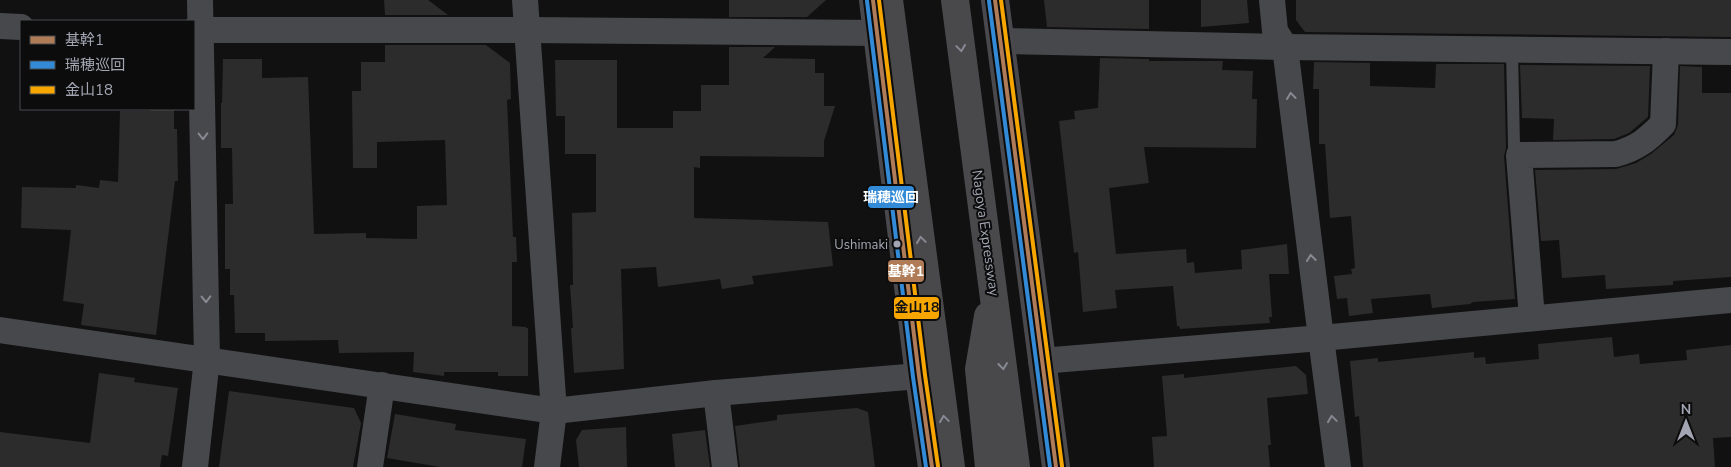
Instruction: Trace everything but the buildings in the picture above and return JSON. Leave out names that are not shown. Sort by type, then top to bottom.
[{"type":"highway","points":[[889,0],[951,467]]},
{"type":"highway","name":"Nagoya Expressway","points":[[955,0],[1016,467]]},
{"type":"highway","points":[[989,467],[979,369],[993,287]]},
{"type":"main road","points":[[873,0],[932,467]]},
{"type":"main road","points":[[995,0],[1056,467]]},
{"type":"street","points":[[195,467],[207,359],[197,30],[200,0]]},
{"type":"street","points":[[525,0],[554,411],[547,467]]},
{"type":"street","points":[[1272,0],[1275,30],[1285,47],[1320,338],[1338,467]]},
{"type":"street","points":[[0,26],[20,27]]},
{"type":"street","points":[[197,30],[878,33]]},
{"type":"street","points":[[1000,41],[1285,47],[1731,52]]},
{"type":"street","points":[[1532,318],[1519,155],[1616,154],[1632,149],[1647,140],[1663,124],[1666,51]]},
{"type":"street","points":[[1041,361],[1320,338],[1731,300]]},
{"type":"street","points":[[0,330],[554,411],[716,393],[919,376]]},
{"type":"street","points":[[370,467],[382,385]]},
{"type":"street","points":[[716,393],[725,467]]},
{"type":"lane","points":[[1512,49],[1514,146],[1519,155]]},
{"type":"transit line","name":"基幹1","points":[[873,0],[932,467]]},
{"type":"transit line","name":"金山18","points":[[879,0],[938,466]]},
{"type":"transit line","name":"基幹1","points":[[995,0],[1056,467]]},
{"type":"transit line","name":"金山18","points":[[1001,0],[1062,466]]},
{"type":"transit line","name":"瑞穂巡回","points":[[867,1],[913,377],[926,467]]},
{"type":"transit line","name":"瑞穂巡回","points":[[989,1],[1050,467]]},
{"type":"place","name":"Ushimaki","points":[[897,244]]}]
